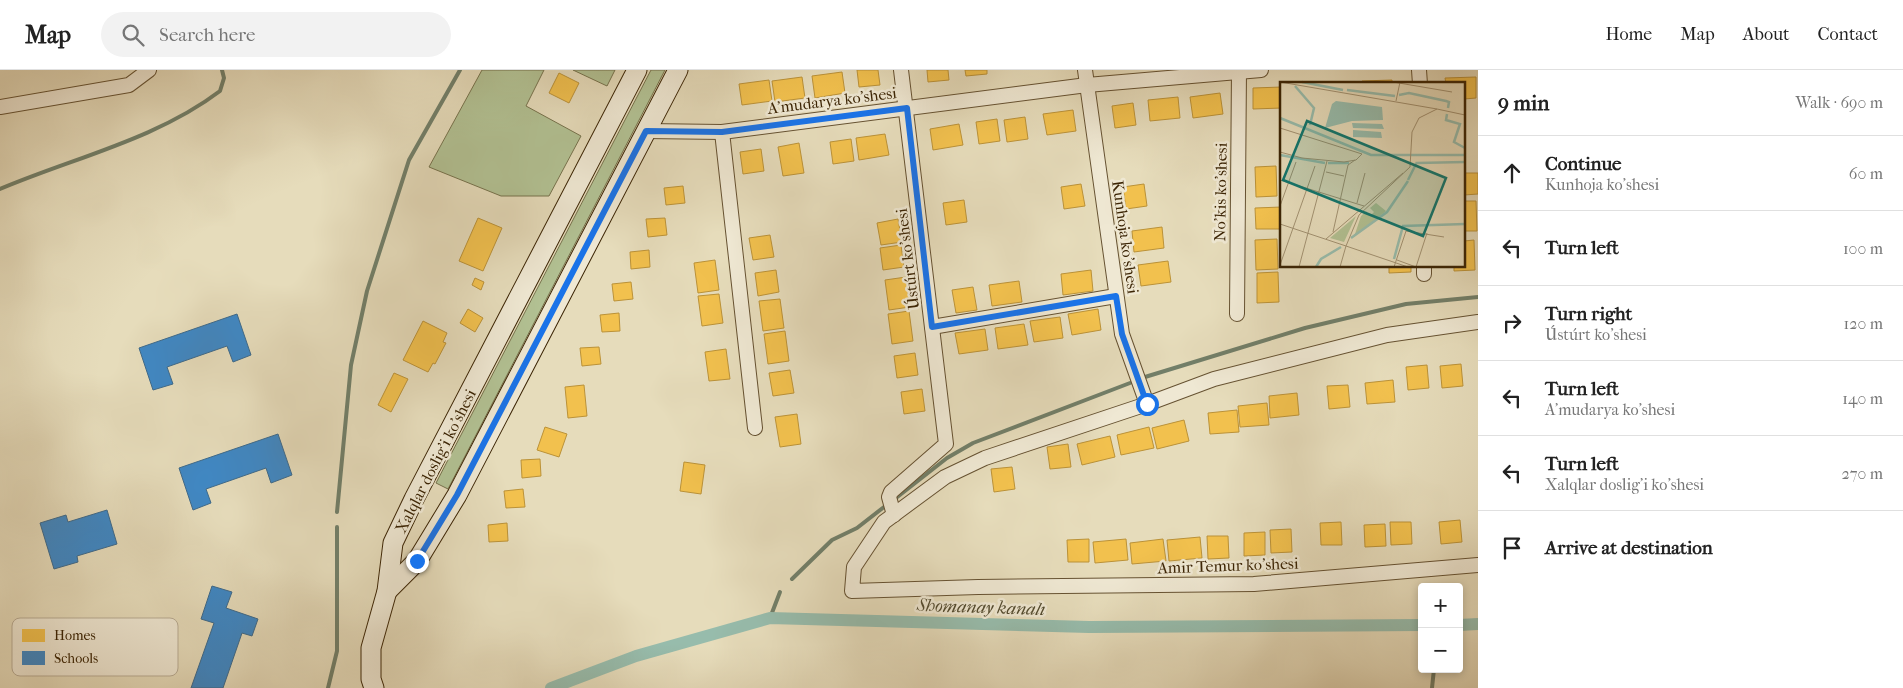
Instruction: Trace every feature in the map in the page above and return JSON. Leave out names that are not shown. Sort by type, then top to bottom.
[{"type":"main road","name":"Xalqlar doslig'i ko'shesi","points":[[387,591],[393,543],[414,499],[637,70]]},
{"type":"main road","name":"Xalqlar doslig'i ko'shesi","points":[[387,591],[417,561],[457,495],[678,70]]},
{"type":"main road","points":[[374,688],[371,679],[371,648],[387,591]]},
{"type":"street","points":[[0,108],[129,85],[149,70]]},
{"type":"street","name":"Ústúrt ko'shesi","points":[[894,515],[889,497],[890,492],[946,444],[901,70]]},
{"type":"street","name":"Kunhoja ko'shesi","points":[[1085,70],[1122,334],[1147,404]]},
{"type":"street","name":"A'mudarya ko'shesi","points":[[646,131],[722,132],[1087,85],[1261,70]]},
{"type":"street","name":"No'kis ko'shesi","points":[[1237,314],[1239,71]]},
{"type":"street","points":[[722,132],[756,428]]},
{"type":"street","points":[[932,327],[1116,296]]},
{"type":"street","points":[[894,515],[945,477],[985,458],[1147,404],[1214,379],[1387,335],[1478,322]]},
{"type":"street","name":"Amir Temur ko'shesi","points":[[894,515],[884,522],[854,567],[852,591],[978,587],[1254,584],[1478,565]]},
{"type":"green space","points":[[482,70],[544,70],[526,106],[581,136],[549,196],[501,196],[429,167]]},
{"type":"green space","points":[[573,70],[615,70],[607,86]]},
{"type":"green space","points":[[651,70],[665,70],[448,489],[436,483]]},
{"type":"building: Homes","points":[[857,70],[878,70],[880,85],[859,87]]},
{"type":"building: Homes","points":[[927,70],[948,70],[949,80],[928,82]]},
{"type":"building: Homes","points":[[965,70],[987,70],[987,74],[966,76]]},
{"type":"building: Homes","points":[[842,72],[845,93],[815,98],[812,76]]},
{"type":"building: Homes","points":[[559,73],[579,83],[569,103],[549,93]]},
{"type":"building: Homes","points":[[802,77],[805,98],[775,102],[772,81]]},
{"type":"building: Homes","points":[[1476,77],[1476,98],[1466,99],[1466,82],[1446,82],[1445,78]]},
{"type":"building: Homes","points":[[769,80],[772,101],[742,105],[739,84]]},
{"type":"building: Homes","points":[[1392,80],[1392,82],[1362,82]]},
{"type":"building: Homes","points":[[1280,87],[1280,108],[1253,109],[1253,88]]},
{"type":"building: Homes","points":[[1220,93],[1223,114],[1193,118],[1190,97]]},
{"type":"building: Homes","points":[[1178,97],[1180,118],[1150,121],[1148,100]]},
{"type":"building: Homes","points":[[1133,103],[1136,125],[1115,128],[1112,106]]},
{"type":"building: Homes","points":[[1073,110],[1076,131],[1047,135],[1043,114]]},
{"type":"building: Homes","points":[[1025,117],[1028,139],[1007,142],[1004,120]]},
{"type":"building: Homes","points":[[997,119],[1000,141],[979,144],[976,122]]},
{"type":"building: Homes","points":[[959,124],[963,145],[933,150],[930,129]]},
{"type":"building: Homes","points":[[885,134],[889,155],[859,160],[856,138]]},
{"type":"building: Homes","points":[[851,139],[854,161],[833,164],[830,142]]},
{"type":"building: Homes","points":[[799,143],[804,173],[783,176],[778,147]]},
{"type":"building: Homes","points":[[761,149],[764,171],[743,174],[740,152]]},
{"type":"building: Homes","points":[[1276,166],[1277,196],[1256,197],[1255,167]]},
{"type":"building: Homes","points":[[1466,173],[1478,173],[1478,194],[1466,195]]},
{"type":"building: Homes","points":[[1081,184],[1085,206],[1064,209],[1061,187]]},
{"type":"building: Homes","points":[[1144,184],[1147,206],[1126,209],[1123,187]]},
{"type":"building: Homes","points":[[683,186],[685,203],[666,205],[664,188]]},
{"type":"building: Homes","points":[[964,200],[967,222],[946,225],[943,203]]},
{"type":"building: Homes","points":[[1466,201],[1476,201],[1477,231],[1466,231]]},
{"type":"building: Homes","points":[[1280,207],[1280,229],[1256,229],[1255,208]]},
{"type":"building: Homes","points":[[478,218],[502,228],[483,271],[459,261]]},
{"type":"building: Homes","points":[[665,218],[667,235],[648,237],[646,219]]},
{"type":"building: Homes","points":[[898,219],[902,242],[881,245],[877,223]]},
{"type":"building: Homes","points":[[1162,227],[1164,248],[1134,252],[1132,231]]},
{"type":"building: Homes","points":[[770,235],[774,257],[753,260],[749,238]]},
{"type":"building: Homes","points":[[1277,239],[1278,269],[1256,270],[1255,240]]},
{"type":"building: Homes","points":[[1474,240],[1475,270],[1454,271],[1454,268],[1466,268],[1466,241]]},
{"type":"building: Homes","points":[[901,245],[904,267],[883,270],[880,248]]},
{"type":"building: Homes","points":[[649,250],[650,267],[631,269],[630,252]]},
{"type":"building: Homes","points":[[715,260],[719,290],[698,293],[694,263]]},
{"type":"building: Homes","points":[[1168,261],[1171,282],[1141,286],[1138,265]]},
{"type":"building: Homes","points":[[1389,268],[1411,268],[1411,272],[1389,273]]},
{"type":"building: Homes","points":[[776,270],[779,292],[758,296],[755,273]]},
{"type":"building: Homes","points":[[1091,270],[1093,291],[1063,295],[1061,274]]},
{"type":"building: Homes","points":[[1278,272],[1279,302],[1257,303],[1257,273]]},
{"type":"building: Homes","points":[[906,277],[910,307],[889,310],[885,280]]},
{"type":"building: Homes","points":[[475,278],[484,282],[481,290],[472,285]]},
{"type":"building: Homes","points":[[1019,281],[1022,302],[992,306],[989,285]]},
{"type":"building: Homes","points":[[631,282],[633,299],[614,301],[612,284]]},
{"type":"building: Homes","points":[[973,287],[977,310],[956,313],[952,290]]},
{"type":"building: Homes","points":[[719,294],[723,323],[702,326],[698,296]]},
{"type":"building: Homes","points":[[780,299],[784,328],[763,331],[759,301]]},
{"type":"building: Homes","points":[[468,309],[483,318],[475,332],[460,323]]},
{"type":"building: Homes","points":[[1098,309],[1101,330],[1072,335],[1068,314]]},
{"type":"building: Homes","points":[[909,311],[913,341],[892,344],[888,314]]},
{"type":"building: Homes","points":[[619,313],[620,331],[602,332],[600,315]]},
{"type":"building: Homes","points":[[1060,317],[1063,338],[1034,342],[1030,321]]},
{"type":"building: Homes","points":[[423,321],[447,333],[443,342],[446,343],[435,364],[433,363],[428,372],[403,360]]},
{"type":"building: Homes","points":[[1024,324],[1028,345],[998,349],[995,328]]},
{"type":"building: Homes","points":[[985,329],[988,350],[959,354],[955,333]]},
{"type":"building: Homes","points":[[785,331],[789,361],[768,364],[764,334]]},
{"type":"building: Homes","points":[[599,347],[601,364],[582,366],[580,348]]},
{"type":"building: Homes","points":[[726,349],[730,379],[709,381],[705,352]]},
{"type":"building: Homes","points":[[915,353],[918,375],[897,378],[894,356]]},
{"type":"building: Homes","points":[[1461,364],[1463,386],[1442,388],[1440,366]]},
{"type":"building: Homes","points":[[1427,365],[1429,388],[1408,390],[1406,367]]},
{"type":"building: Homes","points":[[790,370],[794,393],[773,396],[769,373]]},
{"type":"building: Homes","points":[[394,373],[408,379],[391,412],[378,405]]},
{"type":"building: Homes","points":[[1393,380],[1395,402],[1367,404],[1365,383]]},
{"type":"building: Homes","points":[[584,385],[587,416],[568,418],[565,387]]},
{"type":"building: Homes","points":[[1348,385],[1350,407],[1329,409],[1327,386]]},
{"type":"building: Homes","points":[[922,389],[925,411],[904,414],[901,392]]},
{"type":"building: Homes","points":[[1297,393],[1299,415],[1270,418],[1269,396]]},
{"type":"building: Homes","points":[[1267,403],[1269,425],[1240,427],[1238,406]]},
{"type":"building: Homes","points":[[1237,410],[1239,432],[1210,434],[1208,413]]},
{"type":"building: Homes","points":[[797,414],[801,444],[780,447],[775,417]]},
{"type":"building: Homes","points":[[1184,420],[1189,441],[1157,449],[1152,428]]},
{"type":"building: Homes","points":[[545,427],[567,434],[559,457],[537,450]]},
{"type":"building: Homes","points":[[1149,427],[1154,448],[1121,455],[1117,435]]},
{"type":"building: Homes","points":[[1110,436],[1115,457],[1082,465],[1077,444]]},
{"type":"building: Homes","points":[[1068,444],[1071,467],[1050,469],[1047,447]]},
{"type":"building: Homes","points":[[540,459],[541,476],[522,478],[521,460]]},
{"type":"building: Homes","points":[[684,462],[705,465],[701,494],[680,491]]},
{"type":"building: Homes","points":[[1012,467],[1015,489],[994,492],[991,469]]},
{"type":"building: Homes","points":[[523,489],[525,507],[506,508],[504,491]]},
{"type":"building: Homes","points":[[1460,520],[1462,542],[1441,544],[1439,522]]},
{"type":"building: Homes","points":[[1341,522],[1342,545],[1321,545],[1320,523]]},
{"type":"building: Homes","points":[[1390,522],[1411,522],[1412,544],[1391,545]]},
{"type":"building: Homes","points":[[507,523],[508,541],[489,542],[488,525]]},
{"type":"building: Homes","points":[[1385,524],[1386,546],[1365,547],[1364,525]]},
{"type":"building: Homes","points":[[1291,529],[1292,552],[1271,553],[1270,530]]},
{"type":"building: Homes","points":[[1265,532],[1265,555],[1244,556],[1244,533]]},
{"type":"building: Homes","points":[[1207,536],[1228,536],[1229,558],[1208,559]]},
{"type":"building: Homes","points":[[1200,537],[1202,558],[1169,561],[1167,540]]},
{"type":"building: Homes","points":[[1089,539],[1089,562],[1068,562],[1067,540]]},
{"type":"building: Homes","points":[[1126,539],[1128,560],[1095,563],[1093,542]]},
{"type":"building: Homes","points":[[1163,539],[1166,561],[1132,564],[1130,543]]},
{"type":"building: Schools","points":[[237,314],[251,355],[233,362],[227,346],[167,367],[173,384],[153,390],[139,348]]},
{"type":"building: Schools","points":[[278,434],[292,475],[271,483],[266,468],[206,489],[211,503],[193,510],[179,468]]},
{"type":"building: Schools","points":[[107,510],[117,544],[77,556],[78,562],[54,569],[40,523],[66,515],[68,522]]},
{"type":"building: Schools","points":[[212,586],[232,592],[226,608],[258,619],[252,636],[242,633],[223,688],[191,688],[214,623],[201,619]]},
{"type":"waterway","points":[[0,189],[142,135],[169,122],[195,108],[220,91],[224,78],[222,70]]},
{"type":"waterway","points":[[337,512],[351,365],[367,291],[409,160],[460,70]]},
{"type":"waterway","points":[[1145,377],[1305,328],[1406,304],[1478,297]]},
{"type":"waterway","points":[[896,498],[947,458],[973,443],[1130,383]]},
{"type":"waterway","points":[[792,579],[832,540],[857,528],[884,507]]},
{"type":"waterway","points":[[328,688],[337,651],[337,527]]},
{"type":"waterway","points":[[770,618],[780,592]]},
{"type":"waterway","name":"Shomanay kanalı","points":[[551,688],[636,656],[770,618],[1089,627],[1418,625]]},
{"type":"waterway","name":"Shomanay kanalı","points":[[1463,625],[1478,624]]},
{"type":"waterway","points":[[1432,688],[1434,673]]},
{"type":"route","points":[[417,561],[457,495],[646,131],[722,132],[907,108],[932,327],[1116,296],[1122,334],[1147,404]]}]
